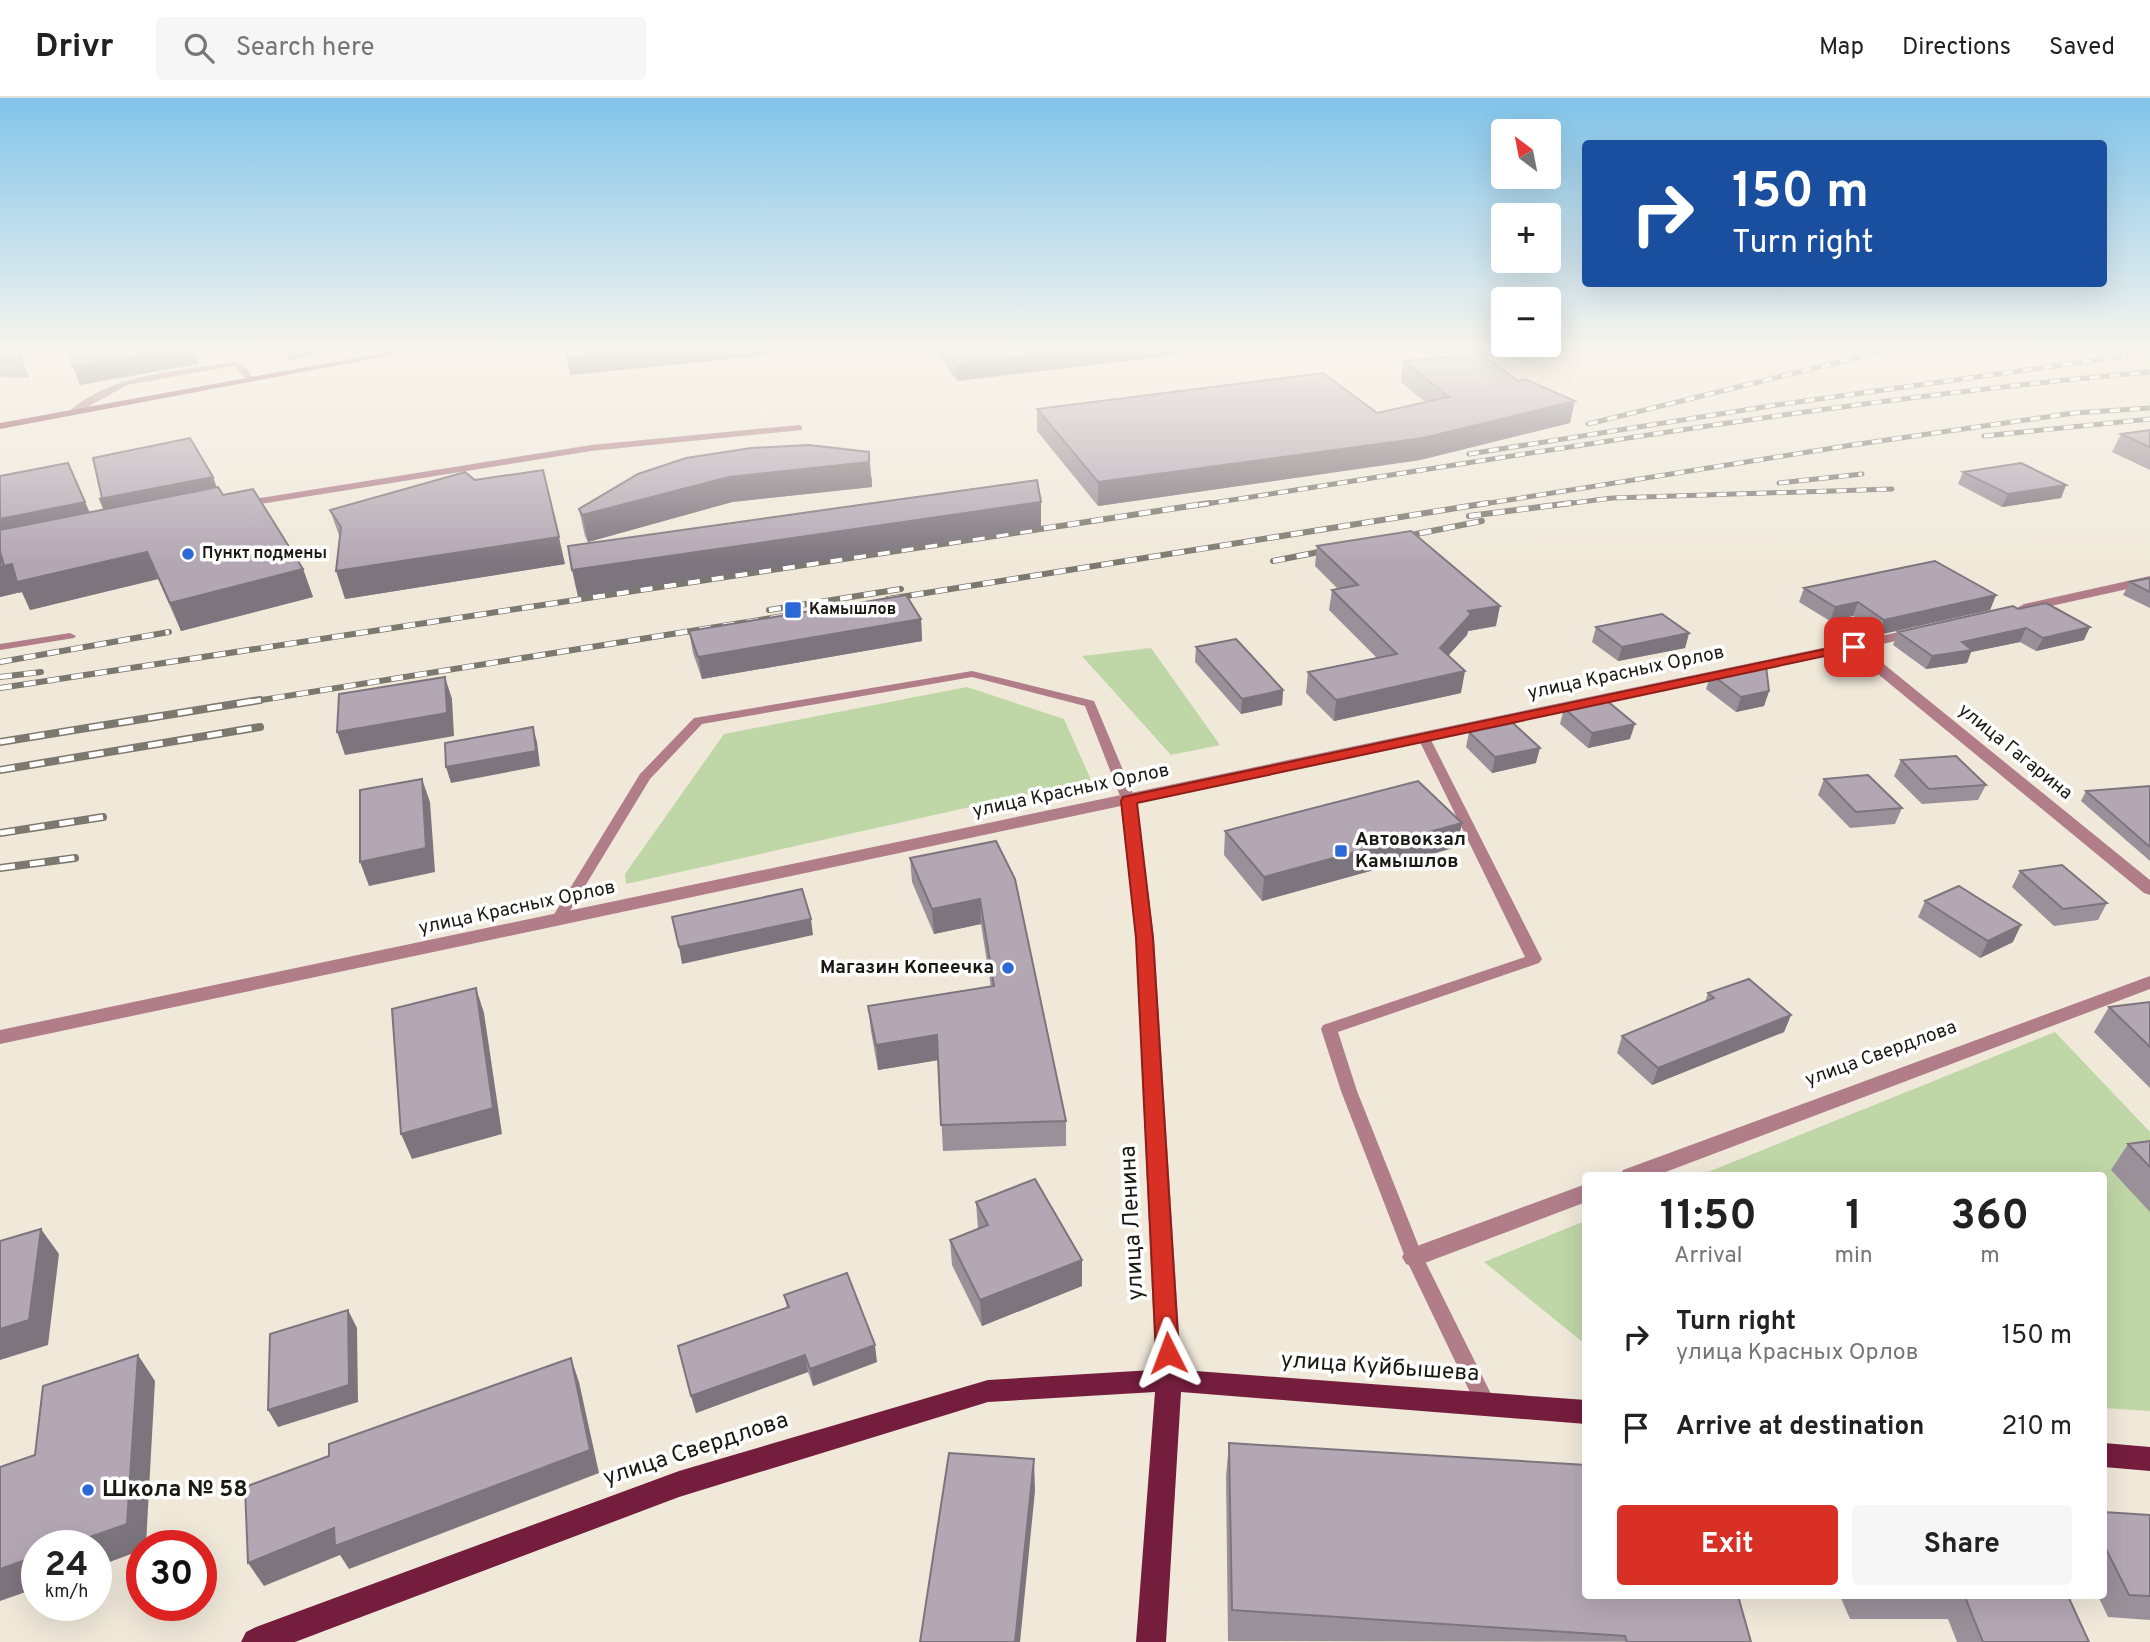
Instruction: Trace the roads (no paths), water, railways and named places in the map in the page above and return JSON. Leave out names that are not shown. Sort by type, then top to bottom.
[{"type":"main road","name":"улица Куйбышева","points":[[1169,1380],[1582,1412]]},
{"type":"main road","name":"улица Свердлова","points":[[256,1642],[678,1484],[988,1391],[1169,1380]]},
{"type":"main road","name":"улица Ленина","points":[[1150,1642],[1169,1380]]},
{"type":"main road","points":[[2107,1455],[2150,1459]]},
{"type":"street","points":[[0,426],[36,419]]},
{"type":"street","points":[[2015,610],[2150,580]]},
{"type":"street","name":"улица Красных Орлов","points":[[0,1037],[1129,801],[1935,628]]},
{"type":"street","name":"улица Гагарина","points":[[1854,647],[2150,889]]},
{"type":"street","name":"улица Ленина","points":[[1129,801],[1145,938],[1169,1380]]},
{"type":"street","name":"улица Свердлова","points":[[1642,1172],[2150,982]]},
{"type":"street","points":[[1414,1257],[1582,1194]]},
{"type":"lane","points":[[225,507],[299,492],[591,448],[799,428]]},
{"type":"lane","points":[[0,647],[71,636]]},
{"type":"lane","points":[[557,921],[645,777],[698,722],[972,674],[1090,704],[1129,801]]},
{"type":"lane","points":[[1424,738],[1534,959],[1329,1029],[1349,1091],[1414,1257],[1486,1404]]},
{"type":"railway","points":[[1588,424],[1608,419]]},
{"type":"railway","points":[[1469,454],[1688,419]]},
{"type":"railway","points":[[1199,505],[1758,419]]},
{"type":"railway","points":[[1477,505],[2032,419]]},
{"type":"railway","points":[[1984,436],[2149,419]]},
{"type":"railway","points":[[1779,483],[1862,474]]},
{"type":"railway","points":[[1557,505],[1612,498],[1892,489]]},
{"type":"railway","points":[[0,688],[1210,503]]},
{"type":"railway","points":[[888,599],[1488,503]]},
{"type":"railway","points":[[1469,516],[1571,503]]},
{"type":"railway","points":[[1396,538],[1482,521]]},
{"type":"railway","points":[[1273,561],[1334,549]]},
{"type":"railway","points":[[769,610],[901,589]]},
{"type":"railway","points":[[249,702],[784,616]]},
{"type":"railway","points":[[0,662],[169,632]]},
{"type":"railway","points":[[0,677],[41,672]]},
{"type":"railway","points":[[0,742],[260,700]]},
{"type":"railway","points":[[0,770],[260,727]]},
{"type":"railway","points":[[0,833],[103,817]]},
{"type":"railway","points":[[0,868],[75,858]]},
{"type":"place","name":"Пункт подмены","points":[[188,554]]},
{"type":"place","name":"Камышлов","points":[[793,610]]},
{"type":"place","name":"Автовокзал Камышлов","points":[[1341,851]]},
{"type":"place","name":"Магазин Копеечка","points":[[1008,968]]},
{"type":"place","name":"Школа № 58","points":[[88,1490]]}]
